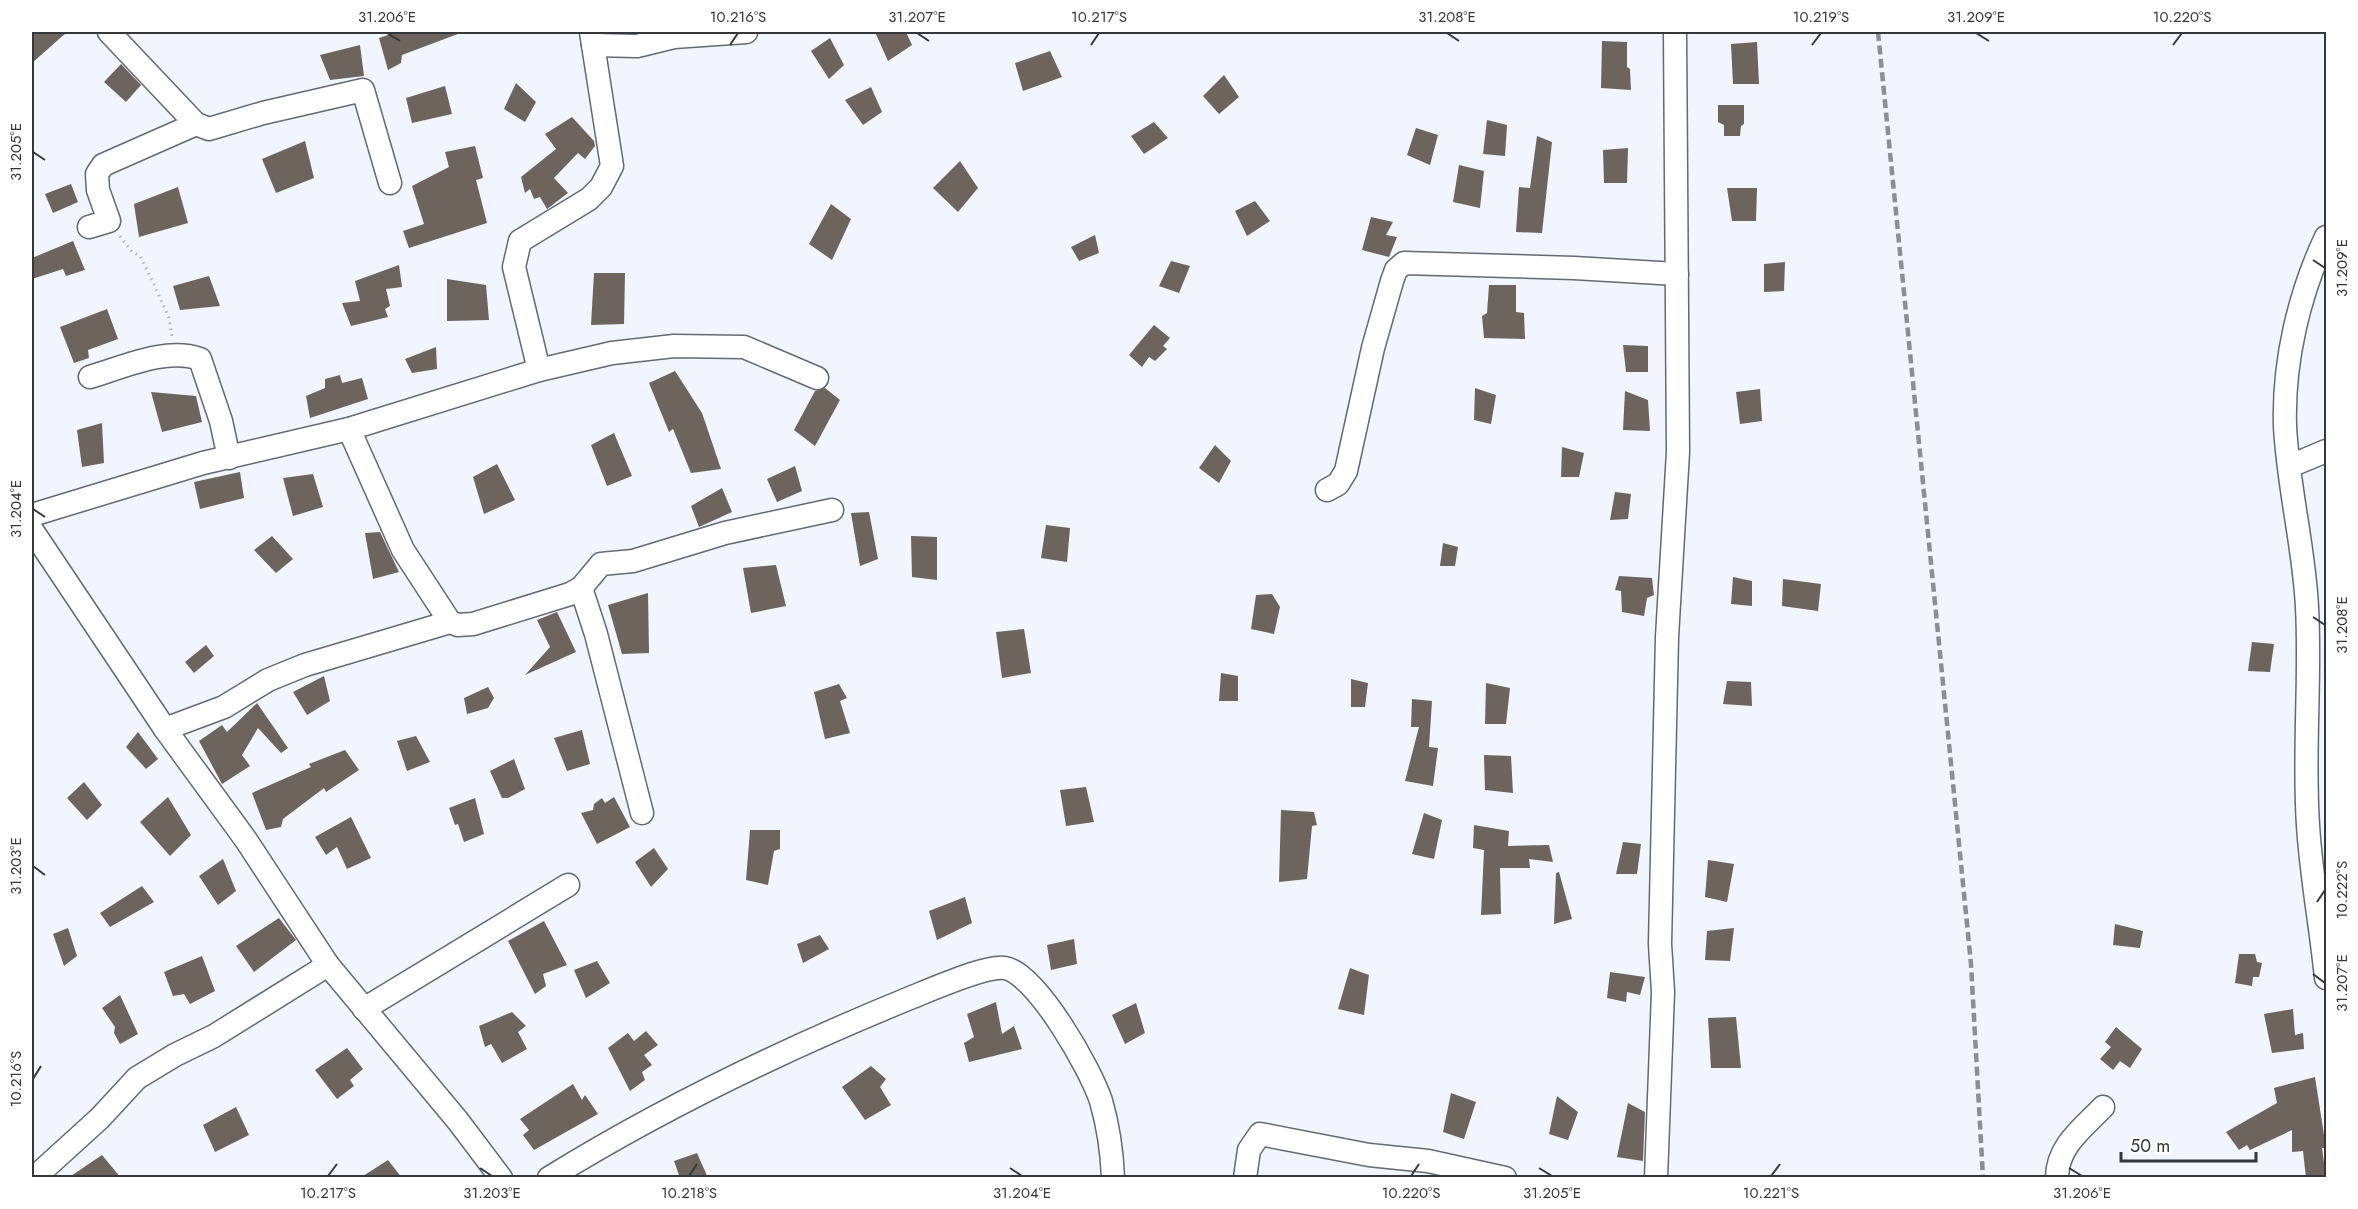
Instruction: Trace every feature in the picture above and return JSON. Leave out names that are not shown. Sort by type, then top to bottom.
[{"type":"street","points":[[109,32],[196,124],[209,129],[263,112],[363,90],[390,183]]},
{"type":"street","points":[[538,370],[514,267],[520,241],[589,199],[601,187],[612,166],[592,38],[637,45],[674,37],[746,32]]},
{"type":"street","points":[[1656,1178],[1663,992],[1660,944],[1667,637],[1678,452],[1675,32]]},
{"type":"street","points":[[99,223],[97,174],[104,165],[196,124]]},
{"type":"street","points":[[2326,237],[2315,262],[2296,321],[2285,399],[2285,428],[2303,552],[2317,605],[2308,825],[2326,978]]},
{"type":"street","points":[[1327,490],[1338,484],[1346,471],[1373,348],[1396,270],[1404,264],[1563,267],[1677,274]]},
{"type":"street","points":[[32,515],[229,458],[349,429],[538,370],[612,353],[674,346],[744,347],[817,378]]},
{"type":"street","points":[[90,377],[175,354],[184,353],[200,359],[221,421],[229,458]]},
{"type":"street","points":[[349,429],[403,550],[450,622]]},
{"type":"street","points":[[2290,466],[2326,451]]},
{"type":"street","points":[[165,729],[224,707],[268,680],[305,665],[450,622],[473,624],[570,594],[581,588],[601,564],[633,561],[725,533],[832,510]]},
{"type":"street","points":[[32,530],[165,729],[246,840],[327,965],[458,1120],[501,1178]]},
{"type":"street","points":[[581,588],[596,634],[642,813]]},
{"type":"street","points":[[363,1009],[568,885]]},
{"type":"street","points":[[34,1178],[100,1118],[137,1078],[160,1063],[214,1036],[327,965]]},
{"type":"street","points":[[549,1178],[615,1137],[698,1092],[852,1022],[953,981],[1002,968],[1017,972],[1046,1004],[1059,1020],[1087,1071],[1101,1101],[1112,1157],[1113,1178]]},
{"type":"street","points":[[2057,1178],[2057,1167],[2069,1141],[2103,1107]]},
{"type":"street","points":[[1245,1178],[1249,1150],[1260,1134],[1369,1155],[1428,1161],[1505,1178]]},
{"type":"path","points":[[99,223],[132,252],[140,256],[169,318],[175,354]]},
{"type":"building","points":[[32,32],[67,32],[32,63]]},
{"type":"building","points":[[397,32],[463,32],[402,55],[401,63],[388,70],[379,38]]},
{"type":"building","points":[[875,32],[906,32],[912,45],[888,61]]},
{"type":"building","points":[[830,38],[844,65],[829,79],[811,51]]},
{"type":"building","points":[[1602,41],[1627,42],[1627,67],[1630,69],[1631,90],[1601,88]]},
{"type":"building","points":[[1757,42],[1759,84],[1733,84],[1731,44]]},
{"type":"building","points":[[360,45],[364,76],[330,80],[320,55]]},
{"type":"building","points":[[1050,51],[1062,77],[1023,91],[1015,63]]},
{"type":"building","points":[[121,64],[141,85],[126,102],[104,82]]},
{"type":"building","points":[[1224,75],[1239,97],[1219,114],[1203,96]]},
{"type":"building","points":[[516,83],[536,102],[525,122],[504,109]]},
{"type":"building","points":[[445,86],[452,114],[412,123],[406,98]]},
{"type":"building","points":[[871,87],[882,112],[863,125],[845,100]]},
{"type":"building","points":[[1718,105],[1744,105],[1744,124],[1741,126],[1740,136],[1724,136],[1724,125],[1718,122]]},
{"type":"building","points":[[572,117],[594,141],[595,146],[585,159],[578,153],[554,178],[568,193],[547,209],[540,197],[534,199],[530,189],[525,193],[521,177],[556,149],[545,134]]},
{"type":"building","points":[[1487,120],[1507,125],[1505,156],[1483,154]]},
{"type":"building","points":[[1154,122],[1168,138],[1144,154],[1131,136]]},
{"type":"building","points":[[1416,128],[1438,135],[1430,165],[1407,155]]},
{"type":"building","points":[[1537,136],[1552,142],[1542,233],[1516,232],[1519,187],[1530,188]]},
{"type":"building","points":[[305,141],[314,178],[276,193],[262,159]]},
{"type":"building","points":[[475,146],[483,178],[476,180],[487,223],[409,248],[403,231],[424,224],[412,186],[449,167],[445,152]]},
{"type":"building","points":[[1628,148],[1627,183],[1604,183],[1603,150]]},
{"type":"building","points":[[960,161],[978,188],[958,212],[933,188]]},
{"type":"building","points":[[1459,165],[1484,171],[1480,208],[1453,202]]},
{"type":"building","points":[[71,184],[78,202],[53,213],[45,194]]},
{"type":"building","points":[[178,187],[188,223],[139,237],[134,204]]},
{"type":"building","points":[[1727,188],[1757,188],[1756,221],[1732,221]]},
{"type":"building","points":[[1255,201],[1270,221],[1247,236],[1235,211]]},
{"type":"building","points":[[831,204],[851,219],[832,260],[809,244]]},
{"type":"building","points":[[1371,217],[1393,222],[1386,235],[1397,237],[1389,257],[1362,250]]},
{"type":"building","points":[[1095,235],[1099,253],[1079,261],[1071,247]]},
{"type":"building","points":[[73,241],[85,270],[66,276],[63,269],[32,279],[32,258]]},
{"type":"building","points":[[1171,261],[1190,266],[1179,293],[1159,286]]},
{"type":"building","points":[[1785,262],[1784,291],[1764,292],[1764,264]]},
{"type":"building","points":[[399,265],[402,287],[386,289],[390,306],[385,309],[388,317],[351,326],[342,303],[360,301],[355,281]]},
{"type":"building","points":[[594,273],[625,273],[624,324],[591,325]]},
{"type":"building","points":[[209,276],[220,306],[180,310],[173,286]]},
{"type":"building","points":[[447,279],[486,285],[489,320],[447,321]]},
{"type":"building","points":[[1489,285],[1516,285],[1516,312],[1524,313],[1525,339],[1484,338],[1482,316],[1487,313]]},
{"type":"building","points":[[107,309],[118,339],[88,350],[89,358],[74,363],[60,327]]},
{"type":"building","points":[[1154,325],[1170,338],[1163,346],[1167,349],[1155,361],[1149,357],[1142,367],[1129,355]]},
{"type":"building","points":[[1623,345],[1648,346],[1648,372],[1626,372]]},
{"type":"building","points":[[436,347],[437,369],[412,373],[405,359]]},
{"type":"building","points":[[675,371],[702,413],[721,469],[691,473],[673,429],[669,432],[649,383]]},
{"type":"building","points":[[340,375],[342,383],[362,378],[368,399],[310,418],[306,396],[325,388],[325,379]]},
{"type":"building","points":[[825,388],[840,400],[815,446],[794,430],[815,391]]},
{"type":"building","points":[[1475,388],[1496,395],[1491,424],[1474,420]]},
{"type":"building","points":[[1760,389],[1762,421],[1740,424],[1736,392]]},
{"type":"building","points":[[1625,391],[1648,400],[1650,431],[1623,430]]},
{"type":"building","points":[[151,392],[196,396],[202,422],[162,432]]},
{"type":"building","points":[[102,423],[104,463],[82,467],[77,430]]},
{"type":"building","points":[[614,433],[632,476],[607,486],[591,445]]},
{"type":"building","points":[[1215,445],[1231,461],[1219,483],[1199,468]]},
{"type":"building","points":[[1562,447],[1584,453],[1579,477],[1561,477]]},
{"type":"building","points":[[497,464],[515,500],[484,514],[473,477]]},
{"type":"building","points":[[795,466],[802,491],[777,502],[767,479]]},
{"type":"building","points":[[240,472],[244,498],[200,509],[194,482]]},
{"type":"building","points":[[313,474],[323,507],[293,516],[283,478]]},
{"type":"building","points":[[722,488],[732,512],[699,527],[691,506]]},
{"type":"building","points":[[1615,492],[1631,494],[1628,519],[1610,520]]},
{"type":"building","points":[[869,512],[878,559],[860,566],[851,513]]},
{"type":"building","points":[[1046,525],[1070,528],[1067,562],[1041,558]]},
{"type":"building","points":[[380,532],[399,572],[373,579],[365,533]]},
{"type":"building","points":[[272,536],[293,559],[276,573],[254,550]]},
{"type":"building","points":[[911,536],[937,537],[937,580],[912,577]]},
{"type":"building","points":[[1443,543],[1458,547],[1455,566],[1440,566]]},
{"type":"building","points":[[776,565],[786,606],[751,613],[743,568]]},
{"type":"building","points":[[1619,576],[1652,578],[1654,595],[1647,598],[1644,616],[1622,612],[1621,591],[1615,590]]},
{"type":"building","points":[[1733,577],[1752,581],[1752,606],[1731,604]]},
{"type":"building","points":[[1783,579],[1821,584],[1818,611],[1782,606]]},
{"type":"building","points":[[648,593],[649,653],[622,654],[608,605]]},
{"type":"building","points":[[1272,594],[1280,607],[1274,634],[1251,629],[1256,595]]},
{"type":"building","points":[[557,612],[576,652],[525,675],[550,647],[537,620]]},
{"type":"building","points":[[1024,629],[1031,673],[1002,678],[996,632]]},
{"type":"building","points":[[2252,642],[2274,644],[2270,672],[2248,671]]},
{"type":"building","points":[[206,645],[214,656],[194,673],[185,662]]},
{"type":"building","points":[[1221,673],[1238,676],[1238,701],[1219,701]]},
{"type":"building","points":[[324,676],[330,701],[307,715],[293,692]]},
{"type":"building","points":[[1351,679],[1368,683],[1365,707],[1351,707]]},
{"type":"building","points":[[1727,681],[1751,682],[1752,706],[1723,704]]},
{"type":"building","points":[[1486,683],[1510,688],[1506,724],[1485,724]]},
{"type":"building","points":[[839,684],[847,698],[840,701],[850,733],[825,739],[814,692]]},
{"type":"building","points":[[488,687],[494,698],[488,708],[467,714],[464,698]]},
{"type":"building","points":[[1412,699],[1432,701],[1429,747],[1438,748],[1433,786],[1405,781],[1419,727],[1411,727]]},
{"type":"building","points":[[257,703],[288,748],[281,753],[258,728],[242,755],[250,766],[222,784],[199,741],[222,725],[227,732]]},
{"type":"building","points":[[582,730],[590,764],[567,771],[554,738]]},
{"type":"building","points":[[138,732],[158,759],[146,769],[126,747]]},
{"type":"building","points":[[416,736],[430,762],[407,771],[397,741]]},
{"type":"building","points":[[345,750],[359,770],[326,792],[324,788],[283,819],[281,827],[266,830],[252,793],[311,767],[309,764]]},
{"type":"building","points":[[1484,755],[1511,756],[1513,793],[1485,790]]},
{"type":"building","points":[[514,759],[525,789],[508,798],[502,798],[490,771]]},
{"type":"building","points":[[84,782],[102,805],[87,820],[67,798]]},
{"type":"building","points":[[1086,787],[1094,822],[1066,826],[1060,790]]},
{"type":"building","points":[[168,797],[191,835],[170,856],[140,822]]},
{"type":"building","points":[[614,797],[630,827],[597,844],[581,813],[593,810],[594,804],[602,798],[605,803]]},
{"type":"building","points":[[475,798],[484,834],[464,842],[449,808]]},
{"type":"building","points":[[1281,810],[1314,812],[1317,825],[1312,826],[1307,879],[1279,882]]},
{"type":"building","points":[[1424,813],[1442,820],[1434,859],[1412,854]]},
{"type":"building","points":[[351,817],[371,858],[347,869],[337,847],[326,855],[315,837]]},
{"type":"building","points":[[1474,825],[1509,831],[1508,846],[1549,845],[1553,862],[1529,859],[1530,868],[1500,868],[1501,914],[1481,915],[1484,850],[1473,848]]},
{"type":"building","points":[[750,830],[780,830],[780,849],[774,851],[768,885],[746,880]]},
{"type":"building","points":[[1623,842],[1641,844],[1637,874],[1616,874]]},
{"type":"building","points":[[654,848],[668,869],[651,887],[635,862]]},
{"type":"building","points":[[223,859],[236,891],[218,905],[199,876]]},
{"type":"building","points":[[1708,860],[1734,864],[1727,902],[1705,897]]},
{"type":"building","points":[[1559,872],[1572,919],[1554,924],[1556,873]]},
{"type":"building","points":[[142,886],[154,902],[110,927],[100,913]]},
{"type":"building","points":[[965,897],[972,923],[937,940],[929,911]]},
{"type":"building","points":[[279,918],[296,940],[254,972],[236,946]]},
{"type":"building","points":[[544,921],[567,965],[543,974],[546,986],[535,994],[508,941]]},
{"type":"building","points":[[2115,924],[2143,931],[2140,948],[2113,945]]},
{"type":"building","points":[[68,928],[77,956],[64,966],[53,934]]},
{"type":"building","points":[[1734,928],[1730,961],[1705,960],[1707,931]]},
{"type":"building","points":[[820,935],[829,949],[803,963],[797,944]]},
{"type":"building","points":[[1074,939],[1077,964],[1051,970],[1047,945]]},
{"type":"building","points":[[2239,954],[2255,954],[2257,962],[2262,963],[2259,977],[2253,977],[2252,986],[2235,983]]},
{"type":"building","points":[[202,956],[215,991],[190,1004],[184,994],[173,996],[164,972]]},
{"type":"building","points":[[597,961],[610,983],[586,998],[574,970]]},
{"type":"building","points":[[1350,968],[1369,975],[1364,1015],[1338,1009]]},
{"type":"building","points":[[1610,972],[1645,977],[1640,995],[1627,992],[1626,1002],[1607,998]]},
{"type":"building","points":[[120,995],[138,1034],[120,1044],[114,1033],[115,1027],[102,1008]]},
{"type":"building","points":[[996,1002],[1002,1034],[1014,1026],[1022,1049],[969,1062],[964,1043],[974,1037],[967,1014]]},
{"type":"building","points":[[1136,1003],[1145,1033],[1125,1044],[1112,1015]]},
{"type":"building","points":[[2293,1009],[2295,1035],[2303,1033],[2304,1049],[2272,1053],[2264,1014]]},
{"type":"building","points":[[512,1012],[526,1026],[518,1032],[527,1049],[502,1063],[491,1044],[485,1047],[479,1026]]},
{"type":"building","points":[[1736,1017],[1741,1068],[1711,1068],[1708,1018]]},
{"type":"building","points":[[2116,1027],[2142,1049],[2130,1068],[2120,1061],[2113,1070],[2100,1059],[2111,1047],[2105,1042]]},
{"type":"building","points":[[646,1031],[658,1045],[644,1055],[652,1065],[642,1072],[645,1080],[630,1091],[608,1048],[628,1033],[634,1041]]},
{"type":"building","points":[[347,1048],[363,1069],[350,1080],[354,1086],[337,1099],[315,1070]]},
{"type":"building","points":[[871,1066],[886,1079],[880,1087],[891,1105],[865,1120],[842,1087]]},
{"type":"building","points":[[2315,1077],[2326,1148],[2322,1148],[2326,1178],[2306,1178],[2303,1151],[2292,1152],[2292,1130],[2250,1150],[2247,1145],[2239,1150],[2226,1132],[2277,1103],[2274,1088]]},
{"type":"building","points":[[573,1084],[582,1100],[585,1095],[598,1114],[534,1150],[523,1135],[529,1130],[520,1119]]},
{"type":"building","points":[[1451,1093],[1476,1102],[1464,1139],[1443,1132]]},
{"type":"building","points":[[1557,1096],[1578,1112],[1568,1140],[1549,1134]]},
{"type":"building","points":[[1628,1103],[1645,1112],[1643,1161],[1617,1157]]},
{"type":"building","points":[[236,1107],[249,1135],[215,1152],[203,1125]]},
{"type":"building","points":[[697,1153],[708,1178],[680,1178],[674,1161]]},
{"type":"building","points":[[102,1155],[121,1178],[68,1178]]},
{"type":"building","points":[[388,1160],[402,1178],[360,1178]]},
{"type":"railway","points":[[1878,32],[1971,964],[1983,1178]]}]
